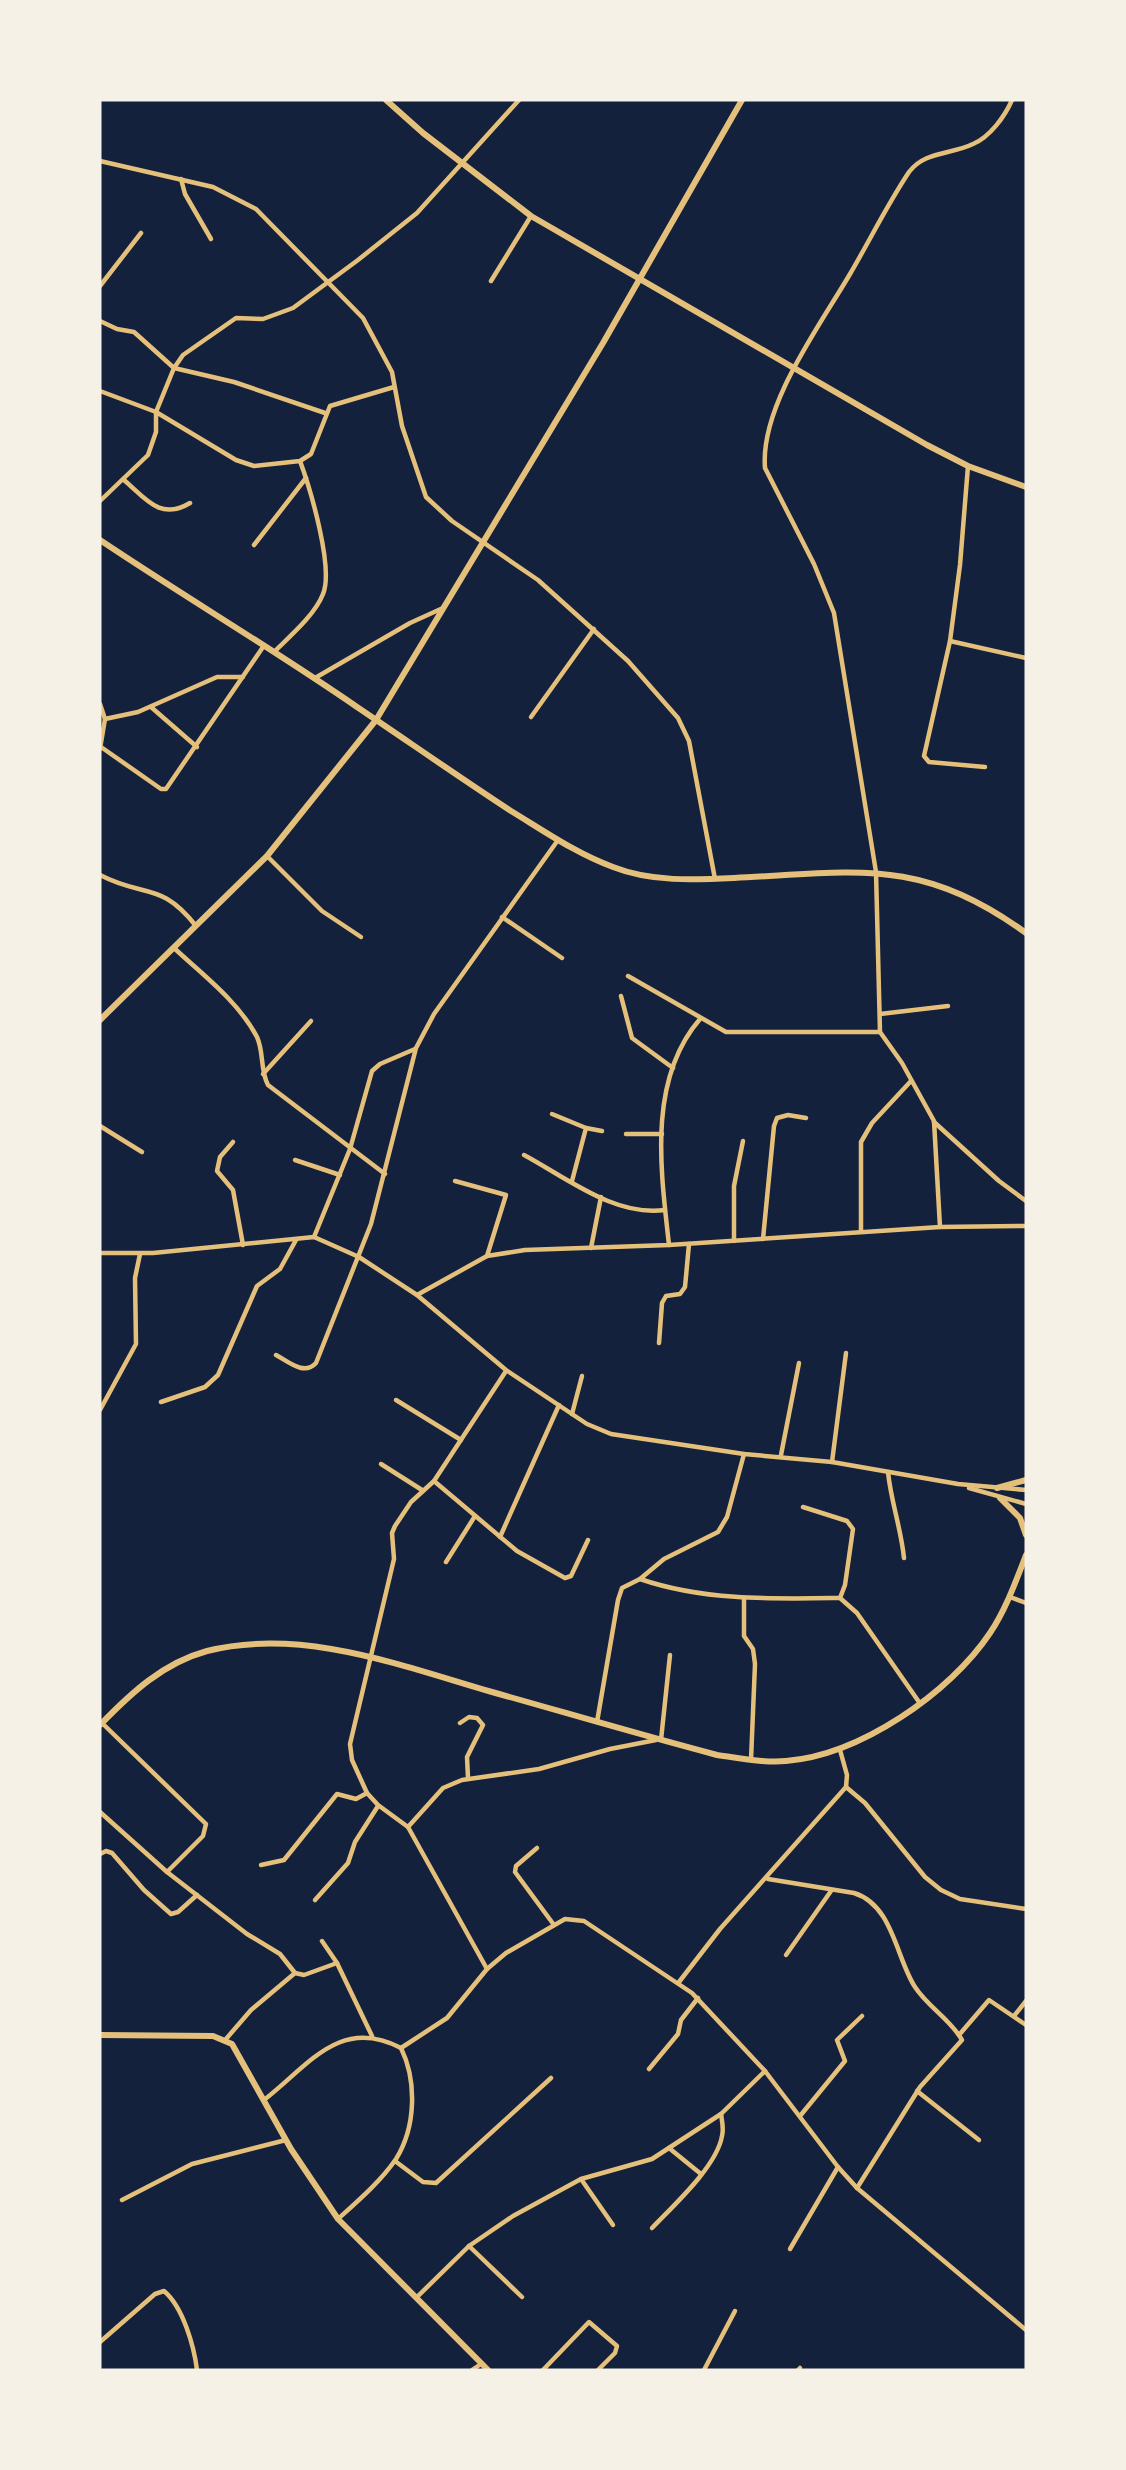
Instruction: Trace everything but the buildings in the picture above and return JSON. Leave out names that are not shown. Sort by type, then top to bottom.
[{"type":"street","points":[[386,100],[463,165],[531,216],[795,370],[968,466],[1026,486]]},
{"type":"street","points":[[100,501],[148,455],[156,432],[156,412],[174,368],[183,355],[236,318],[263,319],[281,314],[329,281],[417,213],[519,100]]},
{"type":"street","points":[[100,1020],[267,856],[376,720],[641,278],[742,100]]},
{"type":"street","points":[[1012,100],[993,128],[975,144],[930,156],[914,165],[795,370],[767,434],[765,468],[814,564],[834,613],[876,872],[880,1032],[934,1121],[999,1181],[1026,1201]]},
{"type":"street","points":[[100,161],[213,187],[256,209],[363,318],[392,372],[409,449],[426,497],[452,521],[538,580],[594,629],[655,690],[678,718],[689,741],[715,879]]},
{"type":"street","points":[[180,178],[185,194],[211,239]]},
{"type":"street","points":[[491,281],[531,216]]},
{"type":"street","points":[[100,286],[141,233]]},
{"type":"street","points":[[100,321],[117,329],[135,332],[174,368],[234,382],[325,413]]},
{"type":"street","points":[[100,391],[156,412],[246,464],[264,466],[300,461],[314,450],[325,413],[338,402],[394,387]]},
{"type":"street","points":[[274,652],[319,602],[324,590],[325,565],[300,461]]},
{"type":"street","points":[[968,466],[960,565],[950,641],[924,756],[929,762],[985,767]]},
{"type":"street","points":[[254,545],[306,477]]},
{"type":"street","points":[[124,480],[157,510],[172,511],[190,503]]},
{"type":"street","points":[[100,540],[315,678],[444,768],[558,841],[615,868],[674,879],[876,872],[908,875],[945,885],[972,897],[1026,933]]},
{"type":"street","points":[[315,678],[410,623],[445,608]]},
{"type":"street","points":[[531,717],[594,629]]},
{"type":"street","points":[[950,641],[1026,658]]},
{"type":"street","points":[[100,704],[105,719],[100,748],[164,789],[172,784],[263,647]]},
{"type":"street","points":[[105,719],[151,707],[217,677],[243,677]]},
{"type":"street","points":[[151,707],[197,747]]},
{"type":"street","points":[[276,1356],[304,1370],[311,1369],[316,1363],[359,1257],[385,1174],[416,1048],[434,1014],[558,841]]},
{"type":"street","points":[[267,856],[322,911],[360,937]]},
{"type":"street","points":[[100,875],[121,885],[160,892],[174,900],[196,926]]},
{"type":"street","points":[[502,917],[562,958]]},
{"type":"street","points":[[174,948],[244,1016],[258,1040],[262,1075],[280,1097],[385,1174]]},
{"type":"street","points":[[628,976],[726,1032],[880,1032]]},
{"type":"street","points":[[621,996],[632,1038],[673,1068]]},
{"type":"street","points":[[880,1014],[948,1006]]},
{"type":"street","points":[[668,1245],[663,1114],[673,1068],[682,1044],[700,1019]]},
{"type":"street","points":[[262,1075],[311,1021]]},
{"type":"street","points":[[314,1237],[350,1149],[372,1071],[380,1064],[416,1048]]},
{"type":"street","points":[[860,1231],[861,1142],[872,1124],[911,1081]]},
{"type":"street","points":[[552,1114],[586,1128],[602,1131]]},
{"type":"street","points":[[763,1239],[774,1126],[777,1118],[788,1115],[806,1118]]},
{"type":"street","points":[[934,1121],[940,1227]]},
{"type":"street","points":[[100,1126],[142,1152]]},
{"type":"street","points":[[572,1181],[586,1128]]},
{"type":"street","points":[[626,1134],[662,1134]]},
{"type":"street","points":[[734,1241],[734,1186],[743,1141]]},
{"type":"street","points":[[233,1142],[220,1157],[217,1171],[233,1190],[243,1245]]},
{"type":"street","points":[[524,1155],[620,1207],[646,1213],[665,1210]]},
{"type":"street","points":[[295,1160],[340,1175]]},
{"type":"street","points":[[455,1181],[506,1195],[487,1256]]},
{"type":"street","points":[[591,1248],[601,1197]]},
{"type":"street","points":[[416,1295],[487,1256],[525,1250],[689,1244],[940,1227],[1026,1226]]},
{"type":"street","points":[[100,1253],[140,1254],[314,1237],[359,1257],[416,1295],[506,1370],[572,1414],[611,1434],[744,1454],[781,1455],[832,1462],[958,1484],[1026,1490]]},
{"type":"street","points":[[161,1402],[205,1387],[218,1375],[257,1286],[280,1269],[296,1240]]},
{"type":"street","points":[[659,1343],[662,1303],[666,1296],[680,1294],[685,1287],[689,1244]]},
{"type":"street","points":[[100,1410],[136,1344],[135,1278],[140,1254]]},
{"type":"street","points":[[832,1462],[846,1353]]},
{"type":"street","points":[[781,1455],[799,1363]]},
{"type":"street","points":[[487,1969],[408,1827],[378,1805],[367,1793],[352,1760],[350,1744],[394,1559],[392,1533],[422,1490],[434,1481],[506,1370]]},
{"type":"street","points":[[572,1414],[582,1376]]},
{"type":"street","points":[[396,1400],[461,1440]]},
{"type":"street","points":[[500,1537],[559,1405]]},
{"type":"street","points":[[597,1722],[622,1588],[640,1579],[664,1559],[711,1538],[723,1526],[744,1454]]},
{"type":"street","points":[[381,1464],[422,1490]]},
{"type":"street","points":[[888,1472],[891,1500],[902,1535],[904,1558]]},
{"type":"street","points":[[997,1488],[1026,1480]]},
{"type":"street","points":[[434,1481],[517,1551],[565,1578],[571,1576],[588,1540]]},
{"type":"street","points":[[958,1484],[1026,1504]]},
{"type":"street","points":[[1000,1497],[1020,1518],[1026,1535]]},
{"type":"street","points":[[803,1507],[847,1521],[853,1529],[845,1585],[840,1598]]},
{"type":"street","points":[[446,1562],[475,1516]]},
{"type":"street","points":[[167,1872],[203,1836],[206,1824],[101,1724],[139,1687],[171,1664],[205,1652],[263,1643],[370,1657],[659,1740],[751,1760],[786,1761],[840,1750],[869,1736],[919,1702],[968,1662],[991,1632],[1010,1597],[1025,1558]]},
{"type":"street","points":[[640,1579],[663,1587],[744,1598],[840,1598],[857,1613],[919,1702]]},
{"type":"street","points":[[1010,1597],[1026,1603]]},
{"type":"street","points":[[744,1598],[744,1636],[753,1649],[755,1664],[751,1760]]},
{"type":"street","points":[[659,1740],[670,1655]]},
{"type":"street","points":[[460,1723],[469,1717],[477,1718],[483,1725],[467,1757],[468,1778]]},
{"type":"street","points":[[408,1827],[443,1788],[468,1778],[539,1769],[610,1749],[659,1740]]},
{"type":"street","points":[[680,1982],[720,1929],[768,1879],[846,1787],[847,1774],[840,1750]]},
{"type":"street","points":[[846,1787],[865,1803],[925,1877],[941,1890],[960,1899],[1026,1909]]},
{"type":"street","points":[[261,1865],[285,1860],[337,1794],[356,1799],[367,1793]]},
{"type":"street","points":[[315,1899],[348,1863],[355,1842],[378,1805]]},
{"type":"street","points":[[100,1812],[167,1872],[247,1934],[279,1954],[295,1973],[304,1975],[337,1963]]},
{"type":"street","points":[[537,1848],[516,1866],[514,1872],[554,1925]]},
{"type":"street","points":[[100,1854],[112,1853],[144,1890],[171,1914],[178,1912],[197,1895]]},
{"type":"street","points":[[768,1879],[860,1895],[873,1905],[895,1938],[913,1985],[959,2035],[960,2045],[918,2091],[857,2188]]},
{"type":"street","points":[[786,1955],[831,1891]]},
{"type":"street","points":[[401,2048],[447,2018],[487,1969],[506,1953],[565,1920],[584,1921],[680,1982],[698,1998],[765,2071],[857,2188],[1026,2330]]},
{"type":"street","points":[[322,1941],[337,1963],[372,2037]]},
{"type":"street","points":[[226,2039],[251,2010],[295,1973]]},
{"type":"street","points":[[649,2069],[676,2037],[681,2020],[698,1998]]},
{"type":"street","points":[[959,2035],[989,2000],[1026,2025]]},
{"type":"street","points":[[1014,2016],[1026,2001]]},
{"type":"street","points":[[800,2116],[845,2061],[837,2040],[862,2016]]},
{"type":"street","points":[[100,2035],[226,2039],[240,2055],[286,2140],[338,2219],[488,2370]]},
{"type":"street","points":[[264,2100],[339,2040],[356,2035],[372,2037],[401,2048],[410,2068],[412,2091],[408,2127],[395,2161],[338,2219]]},
{"type":"street","points":[[415,2298],[469,2246],[513,2216],[581,2179],[652,2159],[721,2115],[765,2071]]},
{"type":"street","points":[[395,2161],[423,2182],[436,2183],[551,2078]]},
{"type":"street","points":[[918,2091],[979,2140]]},
{"type":"street","points":[[652,2228],[701,2174],[721,2142],[721,2115]]},
{"type":"street","points":[[122,2200],[192,2165],[286,2140]]},
{"type":"street","points":[[669,2148],[701,2174]]},
{"type":"street","points":[[790,2249],[838,2167]]},
{"type":"street","points":[[581,2179],[613,2225]]},
{"type":"street","points":[[469,2246],[522,2297]]},
{"type":"street","points":[[100,2342],[155,2294],[164,2291],[174,2304],[188,2334],[197,2370]]},
{"type":"street","points":[[704,2370],[736,2311]]},
{"type":"street","points":[[543,2370],[589,2322],[617,2346],[615,2353],[598,2370]]},
{"type":"street","points":[[472,2370],[481,2364]]}]
